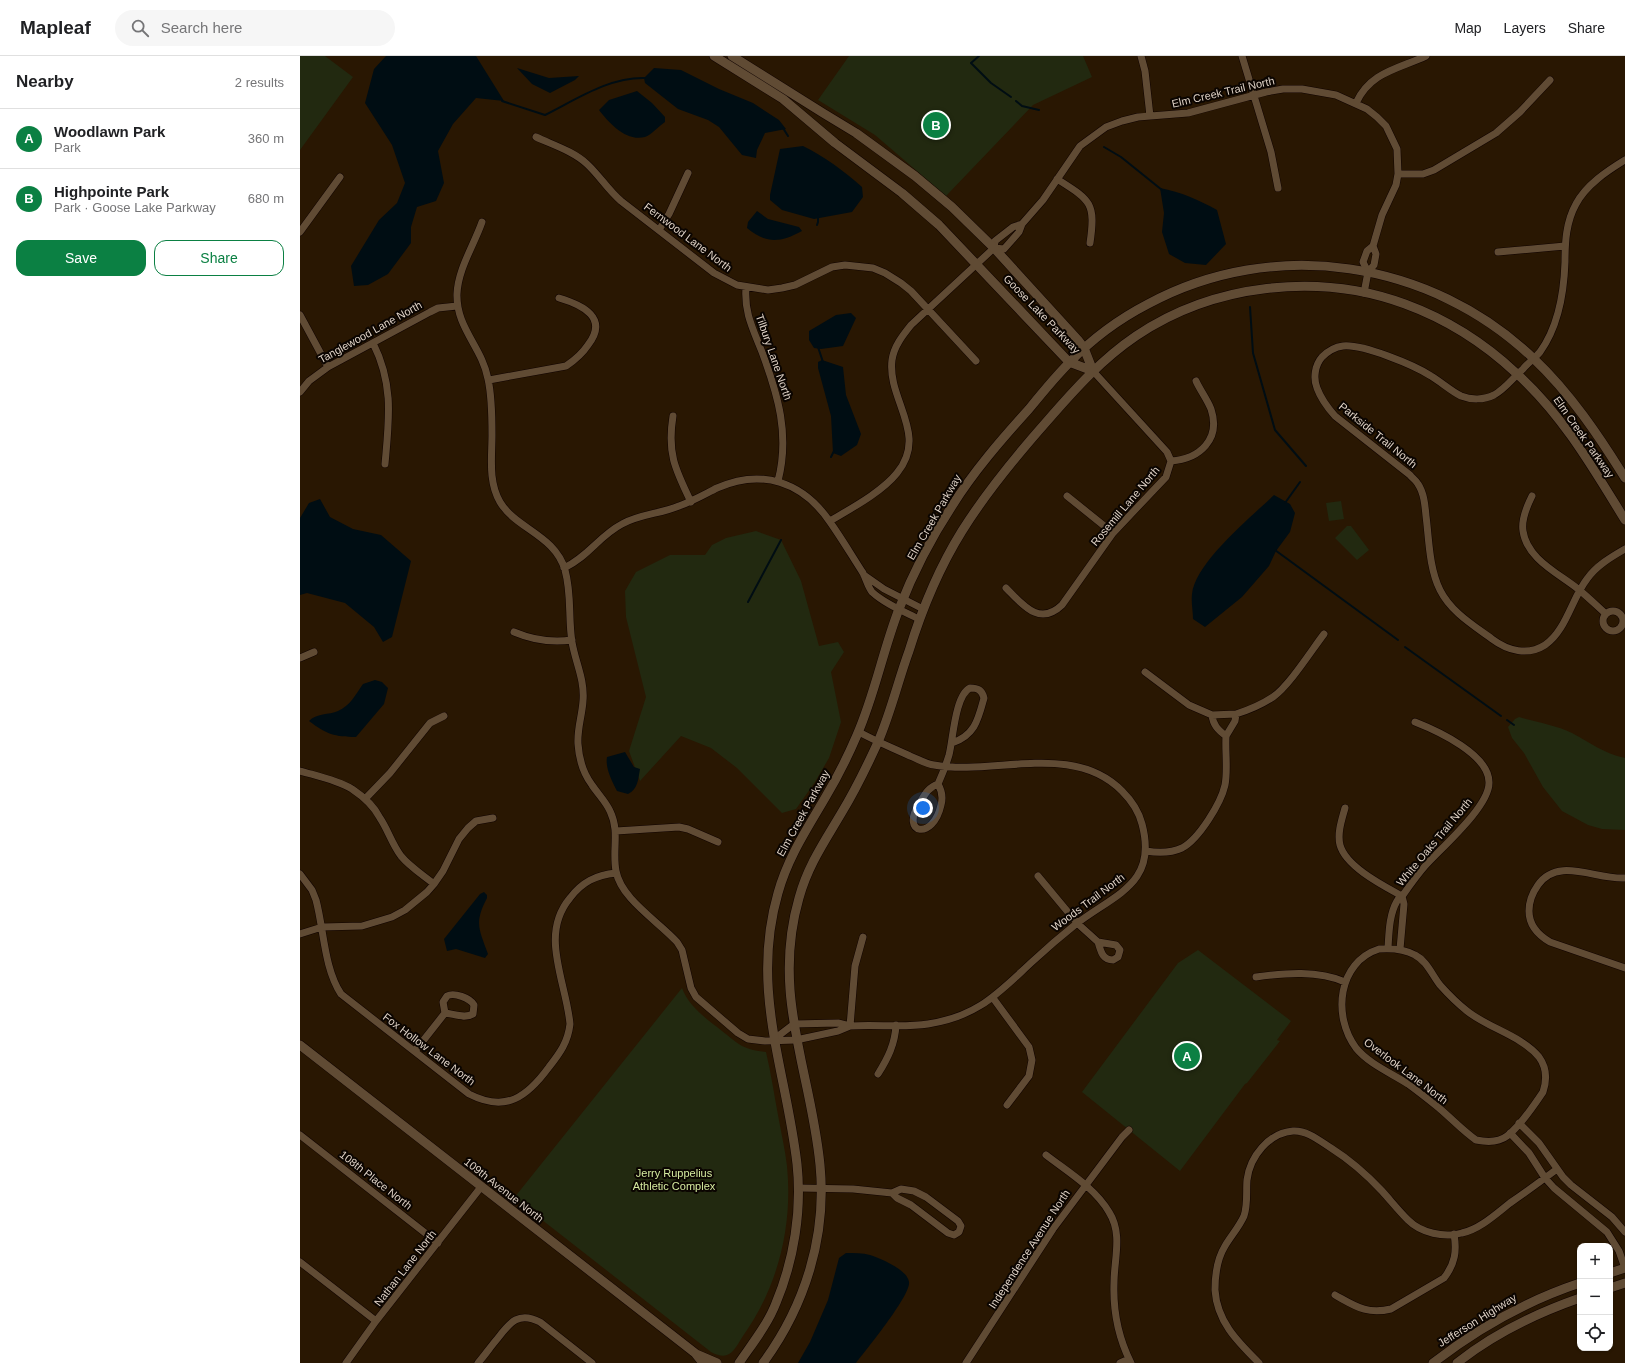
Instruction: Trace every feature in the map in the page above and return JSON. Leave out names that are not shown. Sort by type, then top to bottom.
[{"type":"street","name":"Goose Lake Parkway","points":[[714,56],[783,99],[835,143],[902,193],[939,225],[978,264],[1070,362],[1093,371]]},
{"type":"street","name":"Goose Lake Parkway","points":[[732,56],[884,152],[944,200],[994,248],[1078,340],[1084,348],[1093,371]]},
{"type":"street","points":[[1141,56],[1145,71],[1150,116]]},
{"type":"street","points":[[1242,56],[1271,152],[1278,188]]},
{"type":"street","points":[[1356,103],[1363,90],[1381,74],[1426,56]]},
{"type":"street","points":[[1398,174],[1423,174],[1434,170],[1496,133],[1520,112],[1550,80]]},
{"type":"street","name":"Elm Creek Trail North","points":[[1022,224],[1013,226],[995,241],[994,248],[1004,249],[1019,232],[1022,224],[1043,200],[1080,146],[1106,127],[1122,120],[1188,113],[1254,95],[1283,89],[1302,89],[1336,95],[1356,103],[1377,117],[1389,132],[1397,149],[1398,174],[1396,185],[1382,215],[1373,246],[1367,251],[1363,262],[1368,272]]},
{"type":"street","name":"Fernwood Lane North","points":[[536,137],[578,157],[587,164],[614,195],[714,273],[737,285],[768,290],[795,285],[832,267],[858,266],[873,268],[886,273],[901,283],[976,361]]},
{"type":"street","name":"Parkside Trail North","points":[[1625,160],[1598,178],[1587,188],[1576,202],[1570,217],[1565,246],[1563,284],[1554,325],[1540,351],[1518,374],[1493,395],[1484,399],[1472,399],[1462,396],[1430,375],[1406,363],[1379,353],[1353,346],[1343,346],[1331,350],[1316,366],[1315,376],[1315,384],[1320,396],[1331,411],[1363,439],[1410,475],[1418,484],[1425,503],[1435,577],[1440,589],[1447,601],[1466,620],[1507,649],[1526,651],[1537,649],[1553,639],[1560,629],[1579,590],[1588,578],[1598,567],[1625,550]]},
{"type":"street","points":[[659,230],[670,214],[688,173]]},
{"type":"street","points":[[300,232],[340,177]]},
{"type":"street","points":[[1057,179],[1080,194],[1090,207],[1093,221],[1090,243]]},
{"type":"street","points":[[482,222],[462,273],[457,291],[457,306],[465,329],[480,354],[489,380],[492,435],[492,479],[500,502],[507,511],[549,545],[564,568],[570,588],[572,640],[583,684],[583,701],[578,730],[578,744],[582,765],[591,784],[610,810],[616,830],[616,873]]},
{"type":"street","name":"Elm Creek Trail North","points":[[1364,293],[1368,272],[1374,265],[1376,254],[1373,246]]},
{"type":"street","points":[[1498,252],[1565,246]]},
{"type":"street","points":[[830,521],[882,488],[894,477],[903,463],[909,440],[906,417],[893,383],[892,359],[896,346],[903,336],[928,310],[994,248]]},
{"type":"street","name":"Elm Creek Parkway","points":[[738,1363],[773,1312],[782,1289],[795,1238],[798,1188],[797,1162],[791,1125],[773,1040],[769,1008],[767,958],[769,935],[777,895],[788,864],[804,831],[824,801],[842,768],[867,712],[899,609],[932,539],[972,475],[994,448],[1084,348],[1116,323],[1145,305],[1177,289],[1213,277],[1238,271],[1274,266],[1308,265],[1368,272],[1402,281],[1448,298],[1490,323],[1533,358],[1553,379],[1584,417],[1625,478]]},
{"type":"street","name":"Elm Creek Parkway","points":[[763,1363],[790,1321],[802,1295],[817,1239],[820,1215],[820,1164],[796,1040],[788,970],[794,913],[802,887],[814,858],[863,775],[878,742],[895,696],[919,619],[944,563],[960,533],[981,502],[1024,447],[1101,363],[1137,336],[1159,322],[1183,310],[1215,299],[1239,293],[1269,288],[1302,286],[1364,293],[1403,303],[1456,328],[1488,348],[1518,374],[1559,419],[1592,467],[1625,520]]},
{"type":"street","name":"Tilbury Lane North","points":[[746,287],[746,310],[775,387],[780,411],[784,448],[778,482]]},
{"type":"street","points":[[489,380],[566,366],[583,353],[594,338],[597,329],[596,322],[593,316],[586,309],[573,302],[559,298]]},
{"type":"street","name":"Tanglewood Lane North","points":[[300,392],[309,380],[328,366],[438,308],[457,306]]},
{"type":"street","points":[[300,315],[328,366]]},
{"type":"street","points":[[373,343],[385,373],[389,396],[389,420],[385,464]]},
{"type":"street","name":"Rosemill Lane North","points":[[1006,588],[1030,611],[1041,614],[1050,613],[1057,610],[1113,533],[1162,482],[1169,470],[1171,461],[1161,444],[1093,371]]},
{"type":"street","points":[[1171,461],[1187,459],[1196,454],[1204,447],[1213,431],[1214,427],[1210,408],[1196,381]]},
{"type":"street","points":[[673,416],[670,432],[672,457],[674,465],[691,502]]},
{"type":"street","points":[[564,568],[575,563],[587,554],[608,533],[621,524],[637,517],[673,509],[691,502],[718,488],[748,478],[763,478],[794,487],[806,495],[818,506],[830,521],[864,574],[871,591],[883,601],[919,619]]},
{"type":"street","points":[[1067,496],[1113,533]]},
{"type":"street","points":[[1532,496],[1526,510],[1522,530],[1529,547],[1543,563],[1579,590],[1606,614]]},
{"type":"street","points":[[864,574],[884,589],[923,609]]},
{"type":"street","points":[[514,632],[526,637],[550,642],[572,640]]},
{"type":"street","points":[[1145,672],[1189,705],[1212,714],[1236,714],[1261,705],[1274,696],[1284,686],[1324,634]]},
{"type":"street","points":[[300,658],[314,652]]},
{"type":"street","points":[[938,784],[932,786],[918,805],[913,815],[912,822],[916,828],[922,830],[927,829],[934,823],[939,814],[943,800],[941,789],[938,784],[952,743],[951,735],[963,694],[970,688],[980,690],[984,698],[980,716],[972,731],[961,740],[952,743]]},
{"type":"street","points":[[1212,714],[1213,722],[1219,731],[1226,736]]},
{"type":"street","points":[[1146,851],[1166,852],[1183,847],[1192,840],[1215,810],[1223,794],[1225,784],[1226,736],[1235,721],[1236,714]]},
{"type":"street","points":[[366,800],[430,724],[444,716]]},
{"type":"street","name":"White Oaks Trail North","points":[[1388,948],[1392,917],[1397,900],[1402,896],[1416,876],[1468,820],[1486,796],[1489,782],[1485,768],[1467,751],[1442,735],[1415,722]]},
{"type":"street","name":"Woods Trail North","points":[[794,1024],[838,1023],[850,1026],[928,1024],[967,1014],[994,998],[1033,961],[1078,923],[1129,887],[1142,869],[1146,851],[1145,836],[1141,821],[1126,795],[1116,784],[1089,769],[1074,765],[1057,764],[932,765],[858,732]]},
{"type":"street","points":[[300,771],[340,783],[352,789],[366,800],[374,808],[401,856],[412,867],[434,884]]},
{"type":"street","points":[[1345,808],[1339,838],[1340,846],[1344,853],[1361,870],[1377,882],[1402,896]]},
{"type":"street","points":[[300,934],[322,927],[362,926],[392,917],[416,902],[434,884],[443,871],[459,839],[468,828],[476,821],[493,818]]},
{"type":"street","points":[[616,830],[679,827],[718,842]]},
{"type":"street","points":[[1625,878],[1609,878],[1574,870],[1558,871],[1545,877],[1539,883],[1531,898],[1529,906],[1531,922],[1537,933],[1544,939],[1625,968]]},
{"type":"street","name":"Woods Trail North","points":[[616,873],[625,892],[678,942],[682,950],[691,988],[696,997],[738,1033],[748,1039],[765,1041],[796,1040],[838,1031],[850,1026]]},
{"type":"street","name":"Fox Hollow Lane North","points":[[300,874],[308,884],[316,900],[331,974],[341,994],[469,1094],[485,1100],[497,1102],[512,1100],[531,1089],[561,1052],[569,1034],[569,1014],[554,939],[558,918],[567,901],[585,882],[596,877],[616,873]]},
{"type":"street","points":[[1038,876],[1078,923],[1098,942]]},
{"type":"street","name":"White Oaks Trail North","points":[[1400,949],[1404,904],[1402,896]]},
{"type":"street","points":[[850,1026],[855,966],[863,937]]},
{"type":"street","points":[[1388,948],[1400,949],[1416,956],[1424,962],[1440,984],[1468,1011],[1484,1023],[1534,1051],[1540,1059],[1546,1075],[1546,1084],[1540,1095],[1510,1133],[1529,1153],[1545,1178],[1561,1195],[1598,1223],[1614,1241],[1625,1268],[1613,1272]]},
{"type":"street","name":"Overlook Lane North","points":[[1388,948],[1379,949],[1364,956],[1355,965],[1345,982],[1342,1006],[1343,1019],[1352,1041],[1362,1054],[1408,1084],[1476,1140],[1485,1142],[1494,1141],[1507,1136],[1510,1133]]},
{"type":"street","points":[[1256,977],[1317,974],[1329,976],[1345,982]]},
{"type":"street","points":[[415,1051],[445,1013],[444,999],[450,994],[472,1002],[474,1005],[473,1014],[469,1016],[465,1017],[445,1013]]},
{"type":"street","points":[[994,998],[1029,1047],[1032,1060],[1029,1076],[1007,1105]]},
{"type":"street","points":[[773,1040],[794,1024]]},
{"type":"street","points":[[878,1074],[891,1052],[896,1025]]},
{"type":"street","name":"109th Avenue North","points":[[300,1045],[695,1353],[717,1363]]},
{"type":"street","points":[[1519,1123],[1539,1143],[1557,1169],[1571,1185],[1612,1216],[1625,1232]]},
{"type":"street","name":"Independence Avenue North","points":[[966,1363],[1053,1229],[1085,1185],[1129,1130]]},
{"type":"street","points":[[1259,1363],[1231,1333],[1223,1320],[1215,1290],[1218,1261],[1222,1251],[1240,1224],[1244,1214],[1247,1198],[1247,1180],[1250,1168],[1256,1154],[1274,1136],[1284,1132],[1295,1131],[1314,1137],[1337,1152],[1360,1171],[1381,1191],[1409,1222],[1421,1229],[1446,1235],[1462,1234],[1483,1222],[1557,1169]]},
{"type":"street","name":"108th Place North","points":[[300,1135],[438,1243]]},
{"type":"street","points":[[1046,1156],[1085,1185],[1103,1202],[1110,1212],[1115,1224],[1117,1236],[1114,1304],[1118,1324],[1130,1361],[1120,1363]]},
{"type":"street","name":"Nathan Lane North","points":[[346,1363],[481,1187]]},
{"type":"street","points":[[798,1188],[821,1188],[892,1193],[901,1189],[914,1191],[926,1197],[958,1221],[961,1226],[959,1232],[954,1234],[948,1233],[911,1205],[897,1198],[892,1193]]},
{"type":"street","points":[[1335,1295],[1363,1310],[1382,1311],[1391,1309],[1438,1283],[1450,1271],[1456,1256],[1454,1234]]},
{"type":"street","points":[[300,1262],[376,1322]]},
{"type":"street","points":[[1613,1287],[1625,1283]]},
{"type":"street","name":"Jefferson Highway","points":[[1433,1363],[1455,1345],[1508,1313],[1553,1292],[1577,1284]]},
{"type":"street","points":[[1456,1363],[1494,1338],[1524,1322],[1577,1299]]},
{"type":"street","points":[[478,1363],[512,1322],[525,1317],[533,1318],[540,1322],[592,1363]]},
{"type":"street","name":"109th Avenue North","points":[[695,1353],[703,1363]]},
{"type":"green space","points":[[300,56],[325,56],[353,77],[300,150]]},
{"type":"green space","points":[[849,56],[1083,56],[1092,77],[1033,105],[946,196],[875,135],[818,100]]},
{"type":"green space","points":[[1341,501],[1344,519],[1329,521],[1326,503]]},
{"type":"green space","points":[[1347,526],[1351,526],[1369,550],[1357,560],[1335,538]]},
{"type":"green space","points":[[756,531],[781,540],[801,581],[819,646],[838,642],[844,652],[831,672],[841,722],[829,758],[815,782],[796,809],[782,813],[737,768],[711,748],[681,736],[640,781],[629,751],[646,697],[626,617],[625,591],[636,572],[670,555],[705,555],[712,545],[726,538]]},
{"type":"green space","points":[[1519,717],[1566,730],[1604,751],[1625,758],[1625,830],[1602,829],[1588,825],[1562,811],[1543,787],[1524,753],[1512,738],[1508,727],[1515,719]]},
{"type":"green space","points":[[1198,950],[1291,1021],[1277,1040],[1280,1041],[1245,1084],[1180,1171],[1082,1092],[1178,963]]},
{"type":"green space","name":"Jerry Ruppelius Athletic Complex","points":[[682,988],[685,995],[694,1007],[734,1041],[742,1046],[757,1051],[766,1052],[787,1166],[788,1211],[785,1233],[774,1276],[755,1317],[737,1346],[731,1353],[723,1356],[711,1352],[514,1198]]},
{"type":"shaded area","points":[[386,56],[476,56],[504,101],[476,98],[453,124],[438,151],[444,183],[436,201],[417,207],[411,227],[411,243],[388,274],[368,285],[354,286],[351,266],[379,220],[397,203],[405,183],[392,145],[365,103],[374,69]]},
{"type":"shaded area","points":[[517,68],[549,78],[579,76],[575,80],[550,93],[532,84]]},
{"type":"shaded area","points":[[654,68],[681,70],[719,89],[753,103],[779,120],[786,129],[765,133],[757,150],[756,158],[742,155],[719,127],[708,120],[678,109],[645,83],[644,78]]},
{"type":"shaded area","points":[[637,91],[652,103],[665,117],[665,122],[647,136],[638,138],[631,137],[613,126],[599,110],[609,100]]},
{"type":"shaded area","points":[[803,146],[834,164],[862,187],[863,197],[852,212],[814,219],[782,210],[770,200],[780,149]]},
{"type":"shaded area","points":[[1160,188],[1190,197],[1217,210],[1226,244],[1206,265],[1185,263],[1169,254],[1162,232],[1164,213]]},
{"type":"shaded area","points":[[757,211],[768,219],[799,227],[802,231],[780,240],[761,237],[747,228],[748,222]]},
{"type":"shaded area","points":[[851,313],[856,318],[843,346],[821,349],[814,348],[809,340],[809,331],[836,315]]},
{"type":"shaded area","points":[[822,360],[843,367],[846,395],[861,434],[857,445],[841,456],[833,453],[831,416],[818,368],[818,362]]},
{"type":"shaded area","points":[[1274,495],[1290,504],[1295,513],[1290,532],[1276,551],[1269,566],[1242,597],[1205,627],[1193,619],[1192,594],[1195,582],[1213,555]]},
{"type":"shaded area","points":[[320,499],[330,517],[353,529],[381,535],[411,561],[392,637],[383,642],[374,627],[345,603],[307,593],[300,595],[300,518],[309,503]]},
{"type":"shaded area","points":[[375,680],[382,682],[388,688],[384,704],[356,737],[331,734],[309,721],[319,715],[342,709],[352,699],[363,684]]},
{"type":"shaded area","points":[[625,752],[634,767],[640,769],[636,787],[628,794],[617,791],[607,766],[607,757]]},
{"type":"shaded area","points":[[484,892],[487,895],[487,898],[480,914],[479,926],[488,954],[485,958],[456,949],[447,951],[444,939],[480,894]]},
{"type":"shaded area","points":[[846,1253],[861,1253],[870,1255],[893,1265],[904,1273],[909,1282],[908,1289],[896,1310],[856,1363],[798,1363],[810,1342],[828,1300],[839,1258]]},
{"type":"waterway","points":[[979,56],[971,63],[991,83],[1011,97]]},
{"type":"waterway","points":[[502,101],[545,115],[606,85],[619,81],[645,78]]},
{"type":"waterway","points":[[1016,101],[1022,106],[1039,110]]},
{"type":"waterway","points":[[783,128],[788,136]]},
{"type":"waterway","points":[[1104,147],[1121,157],[1162,190]]},
{"type":"waterway","points":[[817,225],[818,215]]},
{"type":"waterway","points":[[1250,307],[1253,353],[1275,430],[1306,466]]},
{"type":"waterway","points":[[818,347],[823,362]]},
{"type":"waterway","points":[[831,457],[834,451]]},
{"type":"waterway","points":[[1285,503],[1300,482]]},
{"type":"waterway","points":[[748,602],[781,540]]},
{"type":"waterway","points":[[1275,550],[1398,640]]},
{"type":"waterway","points":[[1405,647],[1501,716]]},
{"type":"waterway","points":[[1507,720],[1514,725]]},
{"type":"place","name":"Highpointe Park","points":[[936,125]]},
{"type":"place","name":"Woodlawn Park","points":[[1187,1056]]}]
